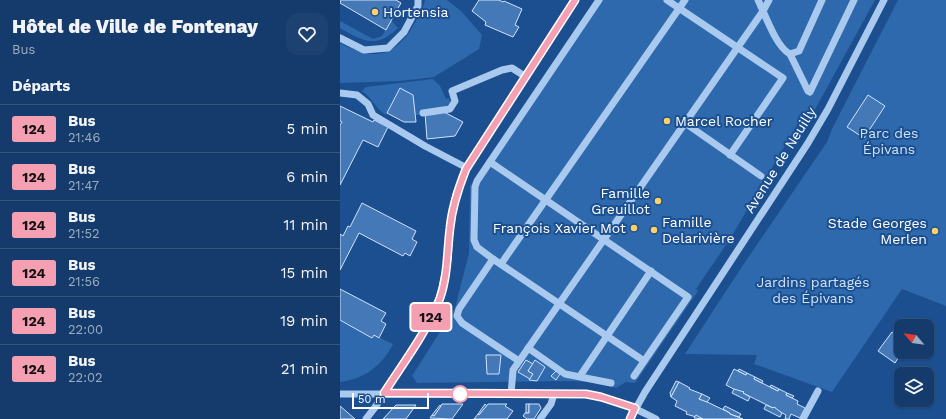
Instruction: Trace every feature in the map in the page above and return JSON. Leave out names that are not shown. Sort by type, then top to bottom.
[{"type":"street","points":[[340,38],[364,50],[388,48],[404,32],[418,6],[418,0]]},
{"type":"street","points":[[366,419],[424,332],[440,297],[448,260],[450,228],[456,194],[467,168],[575,0]]},
{"type":"street","points":[[599,0],[477,181],[475,187],[474,240],[477,247],[644,361]]},
{"type":"street","points":[[667,0],[783,78],[730,155]]},
{"type":"street","points":[[501,264],[685,0]]},
{"type":"street","points":[[758,0],[782,48],[790,54],[808,91],[810,92],[854,0]]},
{"type":"street","points":[[511,394],[513,370],[763,11],[769,0]]},
{"type":"street","points":[[790,54],[799,51],[822,0]]},
{"type":"street","name":"Avenue de Neuilly","points":[[630,419],[635,408],[808,143],[828,110],[884,0]]},
{"type":"street","points":[[423,112],[450,109],[455,101],[452,91],[502,70],[512,68],[526,77]]},
{"type":"street","points":[[340,93],[357,95],[368,104],[373,115],[424,146],[467,168]]},
{"type":"street","points":[[685,123],[761,176]]},
{"type":"street","points":[[490,162],[688,297],[634,376]]},
{"type":"street","points":[[493,258],[459,309],[457,316],[462,323],[519,361]]},
{"type":"street","points":[[580,376],[651,271]]},
{"type":"street","points":[[528,348],[565,374],[611,382]]},
{"type":"street","points":[[803,419],[818,392]]},
{"type":"street","points":[[340,394],[593,395],[635,408],[656,419]]},
{"type":"street","points":[[540,419],[551,404],[554,394]]},
{"type":"green space","points":[[425,0],[447,0],[461,11],[482,35],[479,49],[434,77],[400,81],[340,83],[340,43],[361,52],[371,54],[380,54],[388,51],[397,46],[412,28]]},
{"type":"green space","points":[[596,0],[875,0],[812,115],[807,120],[808,115],[804,113],[730,239],[696,289],[698,291],[635,383],[626,382],[616,388],[594,382],[569,381],[417,383],[412,376],[455,308],[469,253],[470,186]]},
{"type":"green space","points":[[898,0],[946,0],[946,306],[902,289],[832,392],[754,364],[757,355],[685,354],[743,265],[827,142],[832,129]]},
{"type":"green space","points":[[391,20],[398,28],[390,35],[376,41],[363,40],[340,28],[340,21],[373,39],[382,36]]},
{"type":"green space","points":[[433,79],[440,86],[446,99],[449,98],[450,102],[446,107],[421,110],[422,115],[415,115],[413,95],[400,88],[386,115],[379,110],[369,97],[362,91],[366,87]]},
{"type":"green space","points":[[340,320],[372,337],[374,335],[393,344],[389,352],[378,365],[357,378],[340,382]]},
{"type":"building","name":"Hortensia","points":[[341,0],[396,0],[401,3],[386,30],[340,3]]},
{"type":"building","points":[[479,0],[504,1],[522,9],[515,25],[519,27],[513,37],[485,25],[486,22],[472,11]]},
{"type":"building","points":[[400,88],[413,95],[416,122],[404,122],[387,113]]},
{"type":"building","points":[[868,95],[885,106],[864,138],[847,127]]},
{"type":"building","points":[[340,106],[373,122],[374,120],[388,127],[378,147],[363,140],[340,185],[340,125],[342,122],[340,121]]},
{"type":"building","points":[[444,112],[463,122],[455,136],[427,139],[425,113]]},
{"type":"building","points":[[362,203],[416,231],[412,239],[417,242],[410,256],[405,253],[403,256],[359,233],[340,270],[340,234],[343,236],[348,226],[350,227]]},
{"type":"building","points":[[340,289],[386,313],[381,321],[386,324],[379,338],[374,335],[372,338],[340,320]]},
{"type":"building","points":[[892,332],[894,333],[894,359],[898,359],[895,363],[878,351]]},
{"type":"building","points":[[486,355],[501,355],[499,374],[487,374]]},
{"type":"building","points":[[526,360],[533,364],[528,371],[533,374],[530,379],[518,372]]},
{"type":"building","points":[[535,360],[545,367],[537,381],[529,380],[533,374],[528,371]]},
{"type":"building","points":[[734,369],[746,375],[747,373],[755,377],[754,379],[778,391],[779,389],[787,393],[786,395],[798,401],[797,404],[805,408],[800,418],[791,414],[789,419],[785,419],[786,415],[775,409],[776,408],[773,408],[743,393],[744,392],[741,393],[726,385]]},
{"type":"building","points":[[739,369],[747,373],[746,375],[738,371]]},
{"type":"building","points":[[556,371],[560,374],[556,380],[551,376]]},
{"type":"building","points":[[755,377],[763,381],[762,383],[754,379]]},
{"type":"building","points":[[676,381],[679,382],[671,397],[670,393]]},
{"type":"building","points":[[679,382],[690,388],[689,389],[702,394],[699,399],[743,419],[703,419],[686,414],[687,412],[675,406],[677,401],[671,397]]},
{"type":"building","points":[[771,385],[779,389],[778,391],[770,387]]},
{"type":"building","points":[[734,389],[744,392],[743,393],[750,397],[748,401],[732,393]]},
{"type":"building","points":[[787,393],[794,396],[792,398],[786,395]]},
{"type":"building","points":[[702,394],[710,398],[707,402],[699,399]]},
{"type":"building","points":[[442,404],[463,404],[452,419],[430,418],[432,415],[434,416]]},
{"type":"building","points":[[485,404],[487,406],[479,415],[478,414]]},
{"type":"building","points":[[488,404],[507,404],[505,406],[513,411],[507,419],[474,419]]},
{"type":"building","points":[[526,404],[529,404],[529,413],[526,413]]},
{"type":"building","points":[[529,404],[539,404],[541,408],[534,419],[527,419],[523,416],[525,413],[529,413]]},
{"type":"building","points":[[396,405],[416,405],[406,419],[383,419]]},
{"type":"building","points":[[440,405],[441,406],[434,416],[432,415]]},
{"type":"building","points":[[766,405],[773,408],[774,407],[782,413],[780,417],[764,409]]},
{"type":"building","points":[[340,406],[355,419],[340,419]]},
{"type":"building","points":[[725,406],[741,414],[739,417],[730,414],[723,409]]},
{"type":"building","points":[[696,415],[703,419],[694,418]]},
{"type":"bus line","name":"124","points":[[575,0],[466,169],[456,194],[450,228],[448,260],[440,297],[424,332],[384,393],[586,394],[616,401],[635,408],[630,419]]},
{"type":"place","name":"Hortensia","points":[[375,12]]},
{"type":"place","name":"Marcel Rocher","points":[[667,121]]},
{"type":"place","name":"Famille Greuillot","points":[[658,201]]},
{"type":"place","name":"François Xavier Mot","points":[[634,228]]},
{"type":"place","name":"Famille Delarivière","points":[[654,230]]},
{"type":"place","name":"Stade Georges Merlen","points":[[935,231]]},
{"type":"park label","name":"Parc des Épivans","points":[[889,142]]},
{"type":"park label","name":"Jardins partagés des Épivans","points":[[813,290]]}]
